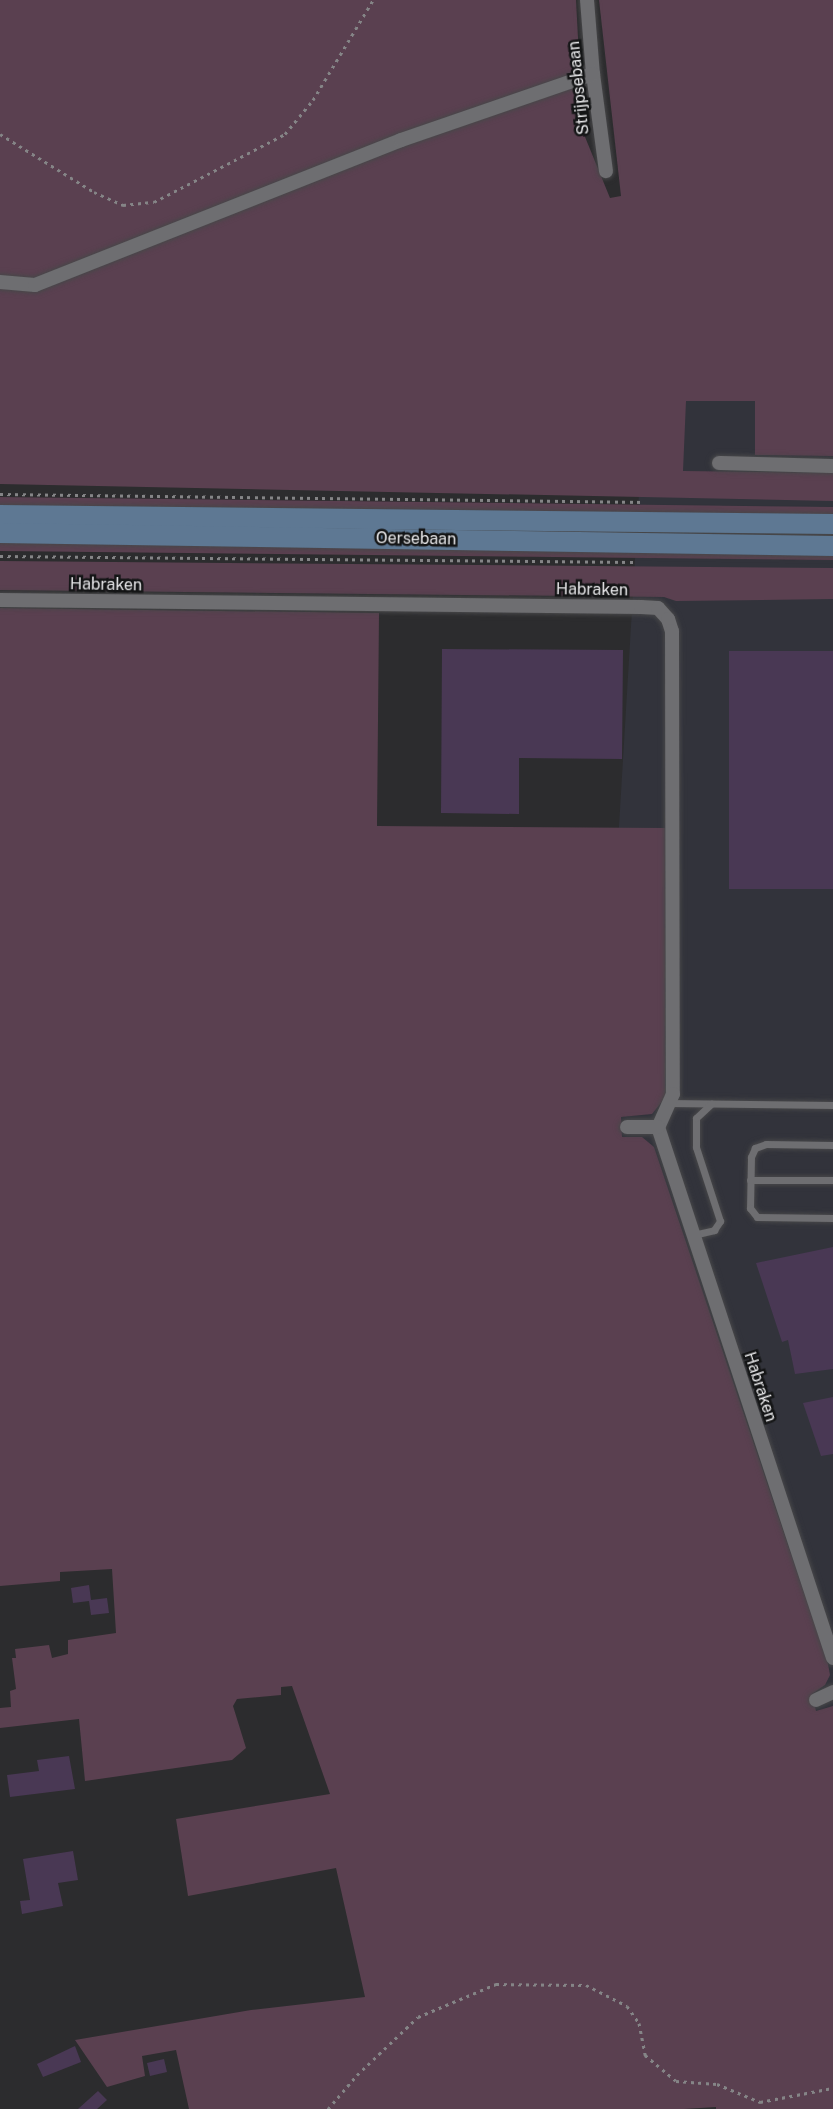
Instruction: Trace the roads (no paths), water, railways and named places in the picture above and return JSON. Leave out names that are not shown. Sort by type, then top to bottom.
[{"type":"main road","name":"Oersebaan","points":[[0,515],[833,524]]},
{"type":"main road","name":"Oersebaan","points":[[0,533],[833,546]]},
{"type":"street","name":"Strijpsebaan","points":[[587,0],[593,74],[606,171]]},
{"type":"street","points":[[0,282],[35,285],[401,140],[593,74]]},
{"type":"street","points":[[718,463],[833,466]]},
{"type":"street","name":"Habraken","points":[[0,600],[658,609],[668,619],[672,631],[673,1094],[658,1127],[833,1658]]},
{"type":"street","points":[[627,1126],[658,1127]]},
{"type":"street","points":[[816,1700],[833,1692]]},
{"type":"lane","points":[[669,1103],[833,1105]]},
{"type":"lane","points":[[693,1235],[714,1230],[720,1221],[696,1148],[696,1118],[711,1104]]},
{"type":"lane","points":[[833,1145],[766,1144],[755,1148],[751,1157],[750,1180],[750,1208],[757,1217],[833,1218]]},
{"type":"lane","points":[[750,1180],[833,1180]]}]
